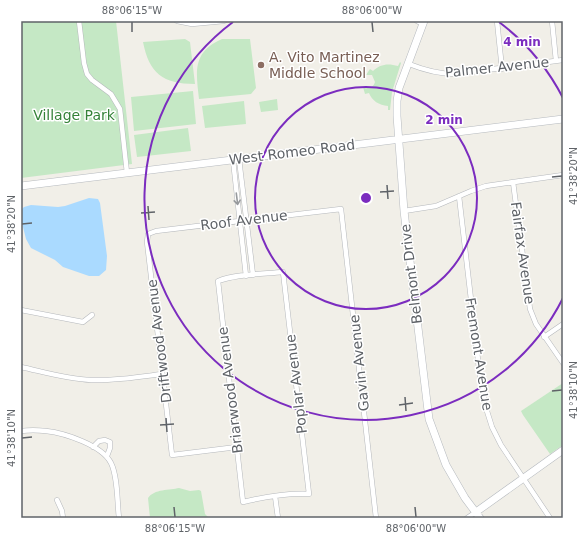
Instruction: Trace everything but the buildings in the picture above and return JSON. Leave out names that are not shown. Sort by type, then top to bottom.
[{"type":"street","points":[[79,21],[84,63],[87,74],[92,80],[111,94],[120,109],[127,173]]},
{"type":"street","points":[[177,21],[192,24],[224,21]]},
{"type":"street","points":[[497,21],[502,69]]},
{"type":"street","points":[[552,21],[556,61]]},
{"type":"street","name":"Belmont Drive","points":[[422,22],[409,64],[399,88],[397,101],[404,210],[429,419],[446,465],[465,498],[478,515]]},
{"type":"street","name":"Palmer Avenue","points":[[409,64],[429,72],[455,74],[563,60]]},
{"type":"street","name":"West Romeo Road","points":[[21,186],[563,119]]},
{"type":"street","points":[[236,159],[253,275]]},
{"type":"street","points":[[236,159],[240,221],[246,276]]},
{"type":"street","points":[[404,210],[436,206],[486,186],[563,176]]},
{"type":"street","name":"Fairfax Avenue","points":[[513,182],[528,300],[533,316],[544,337],[563,363]]},
{"type":"street","name":"Fremont Avenue","points":[[459,196],[483,396],[492,427],[501,445],[550,518]]},
{"type":"street","name":"Roof Avenue","points":[[148,234],[156,231],[341,209]]},
{"type":"street","name":"Gavin Avenue","points":[[341,209],[376,518]]},
{"type":"street","name":"Driftwood Avenue","points":[[148,234],[147,242],[172,455],[237,447]]},
{"type":"street","name":"Poplar Avenue","points":[[253,275],[283,272],[309,494],[275,496]]},
{"type":"street","name":"Briarwood Avenue","points":[[253,275],[218,281],[243,502],[275,496]]},
{"type":"street","points":[[21,310],[83,322],[92,315]]},
{"type":"street","points":[[544,337],[563,324]]},
{"type":"street","points":[[21,368],[66,377],[91,380],[121,379],[162,374]]},
{"type":"street","points":[[21,431],[38,430],[53,432],[93,447],[107,456],[114,471],[119,518]]},
{"type":"street","points":[[93,447],[99,441],[105,440],[110,442],[110,448],[107,456]]},
{"type":"street","points":[[467,518],[478,515],[522,478],[563,450]]},
{"type":"street","points":[[275,496],[278,518]]},
{"type":"street","points":[[57,500],[62,511],[63,518]]},
{"type":"green space","name":"Village Park","points":[[21,21],[116,21],[132,164],[21,178]]},
{"type":"green space","points":[[185,39],[190,42],[195,84],[174,82],[159,75],[149,62],[143,42]]},
{"type":"green space","points":[[222,39],[250,39],[256,88],[251,94],[199,99],[197,80],[198,64],[205,50],[212,44]]},
{"type":"green space","points":[[400,62],[401,63],[392,92],[390,110],[388,110],[388,106],[376,102],[369,93],[365,94],[363,87],[370,88],[375,82],[372,75],[366,75],[370,69],[373,71],[384,65],[398,66]]},
{"type":"green space","points":[[193,91],[196,124],[134,131],[131,97]]},
{"type":"green space","points":[[277,99],[278,110],[261,112],[259,102]]},
{"type":"green space","points":[[244,101],[246,124],[205,128],[202,106]]},
{"type":"green space","points":[[188,128],[191,151],[137,157],[134,135]]},
{"type":"green space","points":[[563,383],[563,445],[550,454],[521,411]]},
{"type":"green space","points":[[179,488],[190,491],[201,491],[205,514],[209,518],[150,518],[148,498],[158,491]]},
{"type":"water","points":[[89,198],[98,199],[100,203],[107,256],[106,270],[99,276],[89,276],[63,267],[55,260],[31,248],[26,239],[21,219],[22,209],[24,207],[31,205],[58,207]]},
{"type":"place","name":"A. Vito Martinez Middle School","points":[[261,65]]}]
